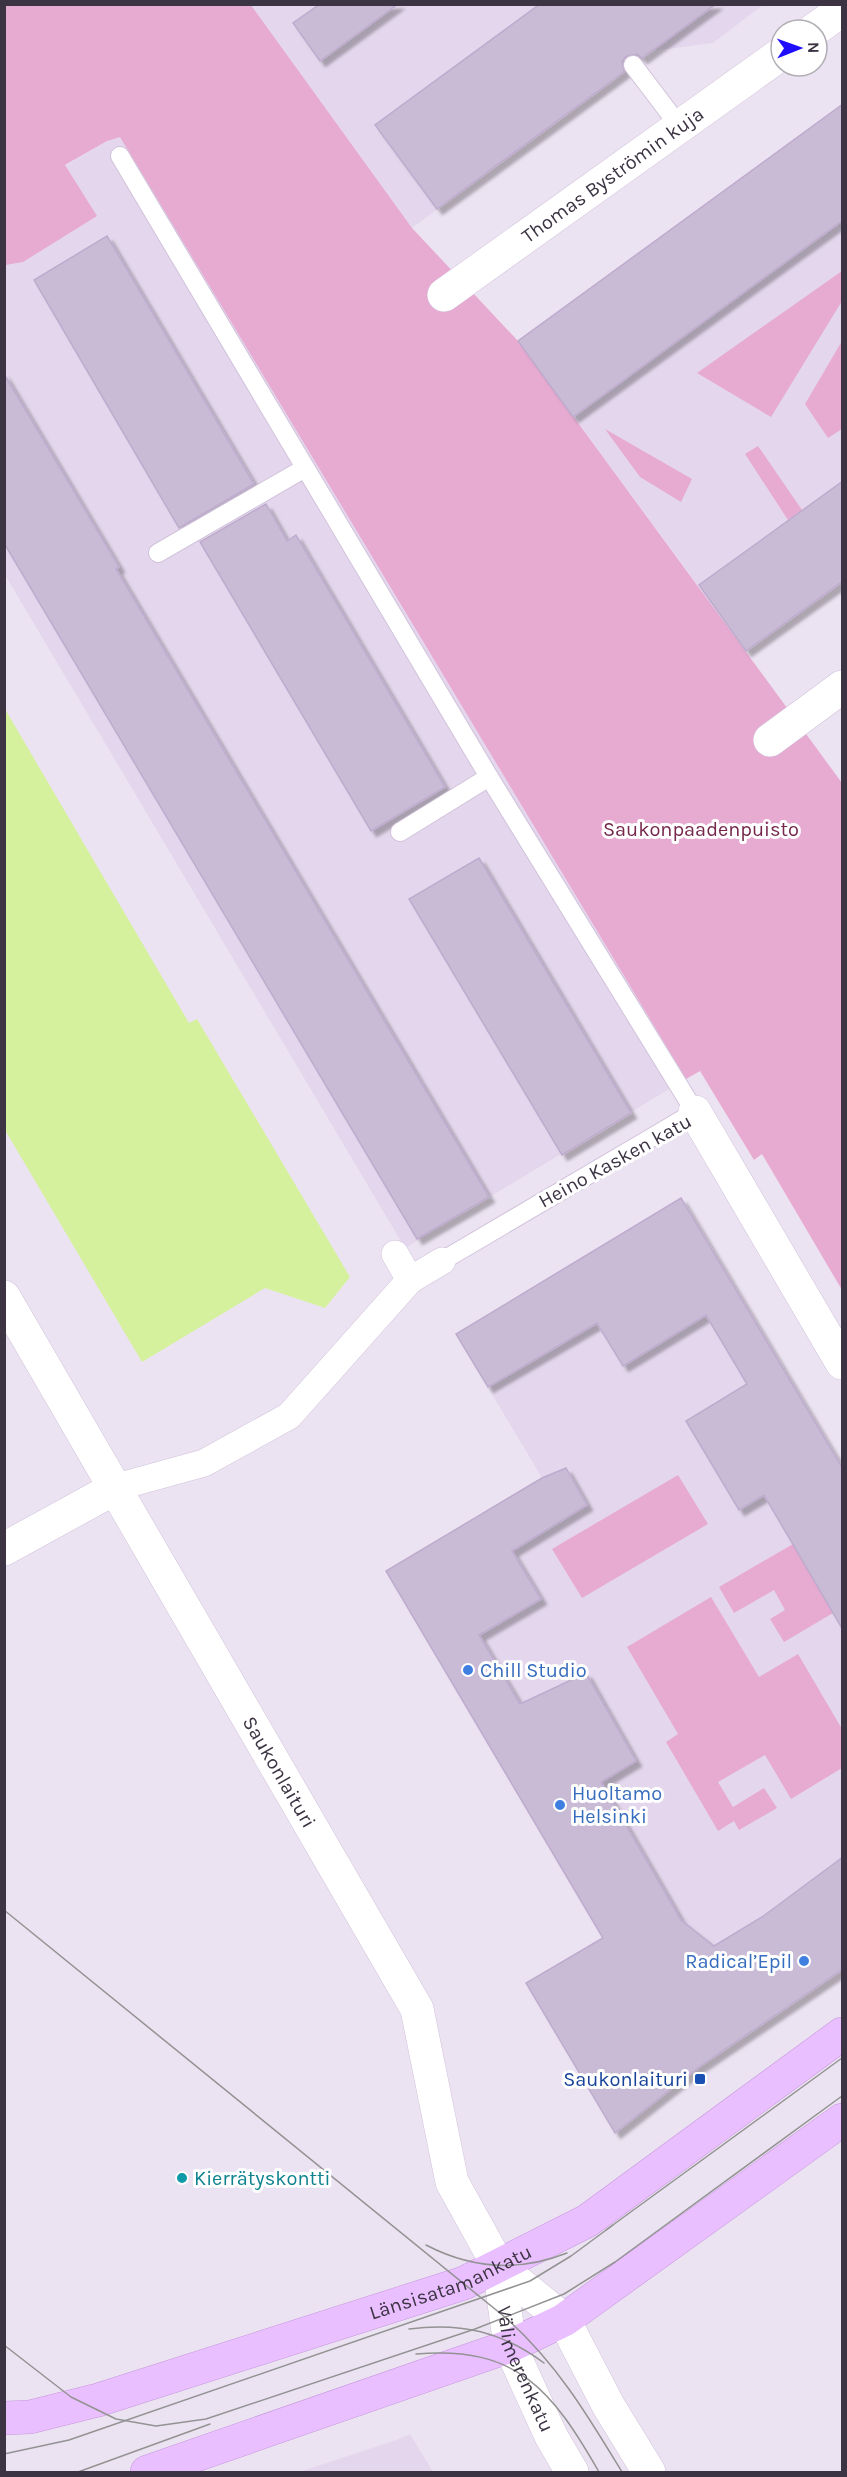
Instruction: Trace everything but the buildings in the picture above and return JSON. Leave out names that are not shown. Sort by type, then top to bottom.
[{"type":"main road","name":"Länsisatamankatu","points":[[4,2418],[30,2417],[98,2400],[464,2283],[499,2267],[587,2221],[843,2034]]},
{"type":"main road","points":[[147,2472],[510,2346],[564,2320],[843,2120]]},
{"type":"street","points":[[829,20],[843,10]]},
{"type":"street","name":"Thomas Byströmin kuja","points":[[444,295],[769,63]]},
{"type":"street","points":[[770,740],[843,687]]},
{"type":"street","name":"Heino Kasken katu","points":[[695,1112],[843,1363]]},
{"type":"street","points":[[395,1254],[410,1280]]},
{"type":"street","name":"Heino Kasken katu","points":[[117,1487],[204,1463],[289,1416],[410,1280],[442,1261]]},
{"type":"street","name":"Saukonlaituri","points":[[4,1297],[117,1487],[417,2009],[452,2182],[499,2267]]},
{"type":"street","points":[[4,1549],[117,1487]]},
{"type":"street","name":"Välimerenkatu","points":[[499,2267],[564,2320],[603,2395],[649,2472]]},
{"type":"street","name":"Välimerenkatu","points":[[499,2267],[510,2346],[551,2436],[572,2472]]},
{"type":"lane","points":[[633,65],[680,127]]},
{"type":"lane","points":[[120,156],[489,777],[695,1112]]},
{"type":"lane","points":[[158,553],[305,468]]},
{"type":"lane","points":[[400,832],[489,777]]},
{"type":"lane","name":"Heino Kasken katu","points":[[442,1261],[695,1112]]},
{"type":"shaded area","points":[[251,5],[763,5],[713,43],[652,51],[412,228]]},
{"type":"shaded area","points":[[842,104],[842,581],[746,651],[518,341]]},
{"type":"shaded area","points":[[120,136],[686,1079],[405,1248],[5,575],[4,202],[107,141]]},
{"type":"shaded area","points":[[5,709],[189,1023],[197,1019],[350,1277],[325,1308],[265,1288],[142,1362],[5,1130]]},
{"type":"shaded area","points":[[681,1198],[842,1469],[842,1969],[699,2067],[615,2133],[526,1983],[602,1937],[386,1571],[542,1478],[456,1334]]},
{"type":"shaded area","points":[[410,2434],[433,2472],[299,2472],[396,2440]]},
{"type":"green space","name":"Saukonpaadenpuisto","points":[[5,5],[251,5],[412,228],[518,341],[842,783],[842,1290],[762,1154],[754,1160],[700,1071],[686,1079],[120,137],[107,141],[65,165],[97,216],[23,262],[5,265]]},
{"type":"green space","points":[[842,271],[842,301],[771,417],[697,373]]},
{"type":"green space","points":[[842,341],[842,429],[828,438],[805,404]]},
{"type":"green space","points":[[605,429],[692,479],[681,502],[640,477]]},
{"type":"green space","points":[[758,446],[802,510],[788,520],[745,454]]},
{"type":"green space","points":[[678,1475],[708,1524],[582,1598],[552,1549]]},
{"type":"green space","points":[[793,1544],[833,1613],[784,1642],[770,1619],[785,1610],[774,1590],[734,1613],[719,1587]]},
{"type":"green space","points":[[711,1597],[759,1677],[798,1654],[842,1729],[842,1768],[791,1799],[765,1755],[718,1782],[733,1807],[764,1788],[777,1808],[739,1830],[734,1821],[718,1831],[666,1742],[678,1734],[627,1647]]},
{"type":"tram line","points":[[4,1910],[506,2318],[541,2353],[570,2390],[622,2472]]},
{"type":"tram line","points":[[606,2230],[842,2058]]},
{"type":"tram line","points":[[4,2345],[71,2397],[116,2419],[156,2426],[206,2419],[475,2329],[564,2294],[615,2262],[842,2096]]},
{"type":"tram line","points":[[4,2454],[69,2440],[530,2281],[571,2256],[613,2225]]},
{"type":"tram line","points":[[426,2245],[461,2259],[496,2265],[531,2263],[567,2253]]},
{"type":"tram line","points":[[409,2329],[446,2327],[481,2332],[513,2344],[544,2363]]},
{"type":"tram line","points":[[416,2354],[451,2353],[481,2357],[507,2366],[548,2397],[599,2472]]},
{"type":"tram line","points":[[78,2472],[210,2424]]},
{"type":"place","name":"Chill Studio","points":[[468,1670]]},
{"type":"place","name":"Huoltamo Helsinki","points":[[560,1805]]},
{"type":"place","name":"Radical’Epil","points":[[804,1961]]},
{"type":"place","name":"Saukonlaituri","points":[[700,2079]]},
{"type":"place","name":"Kierrätyskontti","points":[[182,2178]]}]
